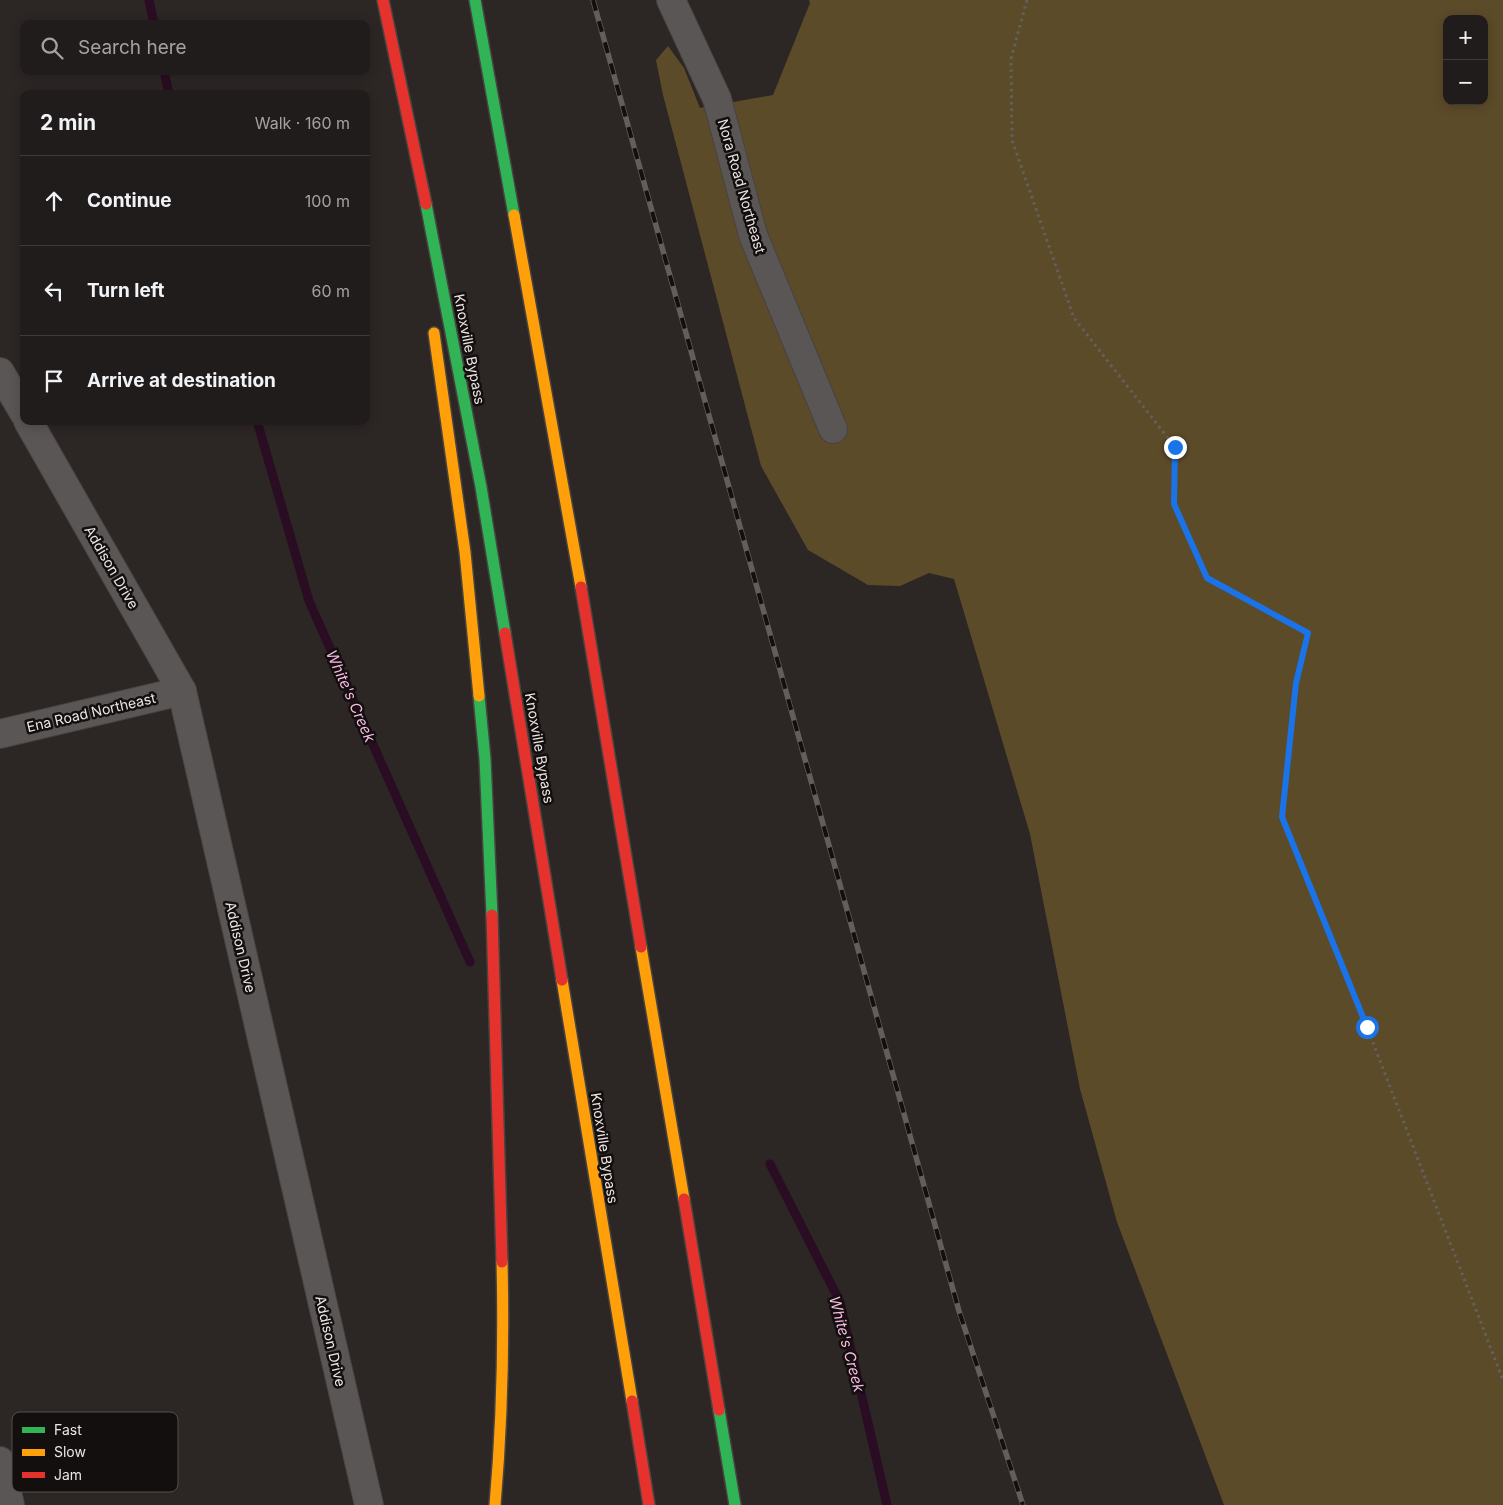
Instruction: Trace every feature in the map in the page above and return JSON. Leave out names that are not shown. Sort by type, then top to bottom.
[{"type":"highway","name":"Knoxville Bypass","points":[[383,0],[440,268],[481,487],[649,1505]]},
{"type":"highway","points":[[475,0],[578,568],[735,1505]]},
{"type":"highway","points":[[394,52],[419,228]]},
{"type":"highway","points":[[433,326],[465,552],[484,758],[495,983],[502,1279],[503,1363],[500,1448],[495,1505]]},
{"type":"street","name":"Nora Road Northeast","points":[[671,0],[717,99],[753,235],[833,429]]},
{"type":"street","points":[[0,372],[20,407]]},
{"type":"street","name":"Addison Drive","points":[[30,425],[182,691],[369,1505]]},
{"type":"street","name":"Ena Road Northeast","points":[[0,734],[182,691]]},
{"type":"street","points":[[0,1461],[10,1505]]},
{"type":"path","points":[[1027,0],[1011,59],[1012,140],[1015,149],[1074,318],[1175,447],[1174,504],[1207,578],[1308,633],[1296,683],[1282,817],[1367,1027],[1503,1380]]},
{"type":"shaded area","points":[[809,0],[1503,0],[1503,1505],[1224,1505],[1117,1222],[1080,1089],[1030,834],[954,579],[929,573],[900,586],[868,585],[808,550],[761,466],[663,95],[656,60],[668,46],[684,68],[700,108],[773,95],[810,3]]},
{"type":"waterway","name":"White's Creek","points":[[149,0],[153,20]]},
{"type":"waterway","name":"White's Creek","points":[[165,75],[168,90]]},
{"type":"waterway","name":"White's Creek","points":[[258,425],[309,601],[470,962]]},
{"type":"waterway","name":"White's Creek","points":[[770,1164],[840,1302],[887,1505]]},
{"type":"railway","points":[[593,0],[959,1311],[1023,1505]]},
{"type":"traffic: fast","points":[[475,0],[514,215]]},
{"type":"traffic: fast","points":[[426,204],[481,487],[505,633]]},
{"type":"traffic: fast","points":[[479,696],[485,759],[492,915]]},
{"type":"traffic: fast","points":[[719,1410],[735,1505]]},
{"type":"traffic: slow","points":[[514,215],[581,587]]},
{"type":"traffic: slow","points":[[434,333],[465,552],[479,696]]},
{"type":"traffic: slow","points":[[641,947],[684,1199]]},
{"type":"traffic: slow","points":[[562,980],[632,1401]]},
{"type":"traffic: slow","points":[[495,1505],[502,1384],[502,1262]]},
{"type":"traffic: jam","points":[[383,0],[426,204]]},
{"type":"traffic: jam","points":[[581,587],[641,947]]},
{"type":"traffic: jam","points":[[505,633],[562,980]]},
{"type":"traffic: jam","points":[[492,915],[502,1262]]},
{"type":"traffic: jam","points":[[684,1199],[719,1410]]},
{"type":"traffic: jam","points":[[632,1401],[649,1505]]},
{"type":"route","points":[[1175,447],[1174,504],[1207,578],[1308,633],[1296,683],[1282,817],[1367,1027]]}]
